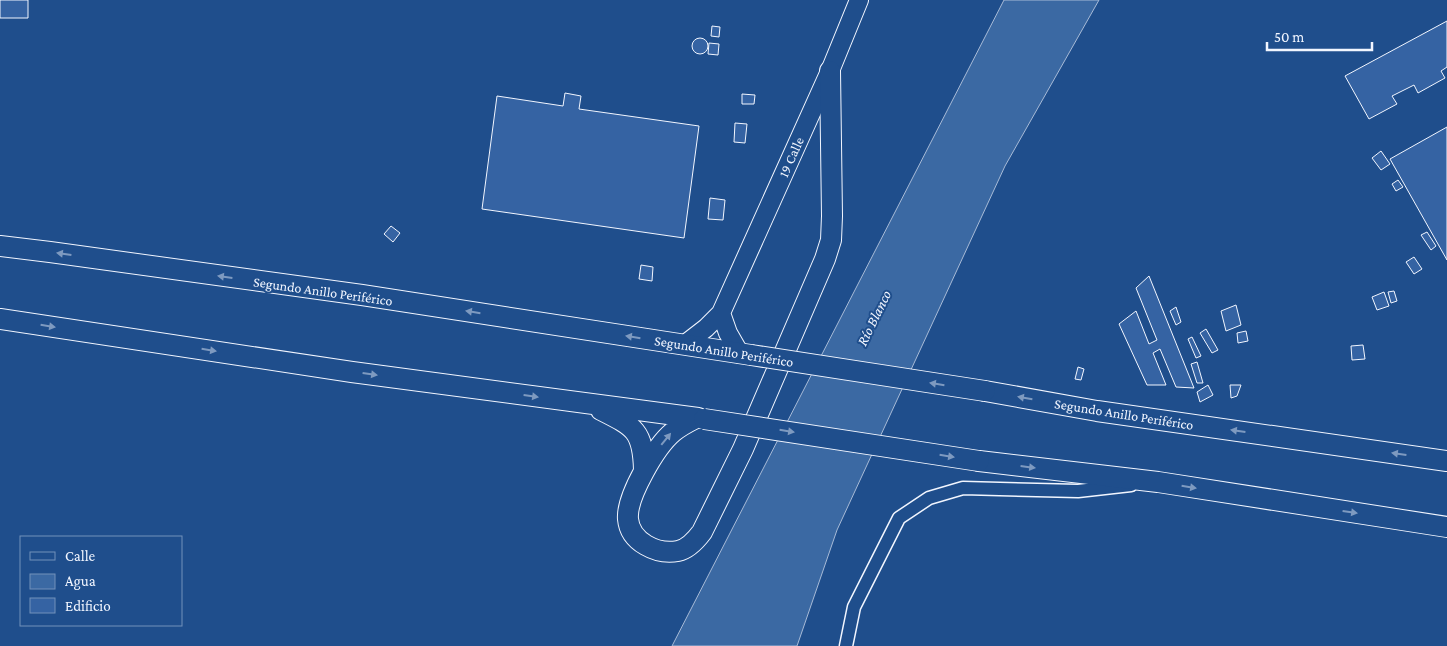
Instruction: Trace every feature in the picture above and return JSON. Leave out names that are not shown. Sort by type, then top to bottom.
[{"type":"main road","name":"19 Calle","points":[[684,345],[706,328],[721,313],[830,71],[859,0]]},
{"type":"main road","points":[[700,418],[672,432],[644,470],[629,503],[628,520],[632,531],[639,541],[650,548],[664,551],[679,551],[692,544],[708,523],[743,449],[825,258],[831,240],[832,216],[830,71]]},
{"type":"main road","name":"Segundo Anillo Periférico","points":[[0,246],[352,294],[1107,412],[1447,461]]},
{"type":"main road","points":[[721,313],[728,333],[745,354]]},
{"type":"main road","points":[[0,319],[352,372],[700,418],[979,461],[1158,482],[1447,527]]},
{"type":"main road","points":[[587,403],[620,420],[633,430],[644,449],[644,470]]},
{"type":"street","points":[[846,646],[854,607],[899,518],[930,498],[963,488],[1078,491],[1158,482]]},
{"type":"water","name":"Río Blanco","points":[[1004,0],[1099,0],[1005,166],[837,530],[797,646],[672,646]]},
{"type":"building","points":[[0,0],[28,0],[28,18],[0,18]]},
{"type":"building","points":[[1447,21],[1447,67],[1441,71],[1445,78],[1418,93],[1414,85],[1392,96],[1397,104],[1369,119],[1345,76]]},
{"type":"building","points":[[712,26],[720,27],[719,37],[711,36]]},
{"type":"building","points":[[700,38],[706,40],[708,46],[706,52],[700,54],[694,52],[692,46],[694,40]]},
{"type":"building","points":[[709,43],[719,44],[718,55],[708,54]]},
{"type":"building","points":[[565,93],[581,96],[579,109],[699,126],[684,238],[482,209],[497,96],[563,106]]},
{"type":"building","points":[[742,94],[755,95],[754,104],[742,104]]},
{"type":"building","points":[[735,123],[747,124],[745,143],[734,142]]},
{"type":"building","points":[[1447,127],[1447,260],[1390,159]]},
{"type":"building","points":[[1381,151],[1390,164],[1381,170],[1372,158]]},
{"type":"building","points":[[1398,180],[1403,187],[1396,191],[1392,184]]},
{"type":"building","points":[[710,198],[725,200],[723,220],[708,219]]},
{"type":"building","points":[[391,226],[400,233],[393,242],[384,234]]},
{"type":"building","points":[[1427,232],[1436,246],[1431,250],[1421,235]]},
{"type":"building","points":[[1414,257],[1422,269],[1414,274],[1406,262]]},
{"type":"building","points":[[641,265],[653,267],[652,281],[639,279]]},
{"type":"building","points":[[1149,276],[1194,388],[1176,387],[1160,349],[1153,353],[1166,385],[1147,385],[1119,324],[1136,311],[1149,344],[1157,340],[1136,288]]},
{"type":"building","points":[[1394,291],[1397,301],[1391,303],[1388,292]]},
{"type":"building","points":[[1384,292],[1389,306],[1377,310],[1372,297]]},
{"type":"building","points":[[1236,305],[1241,325],[1226,331],[1221,311]]},
{"type":"building","points":[[1176,307],[1181,322],[1176,325],[1170,311]]},
{"type":"building","points":[[1206,329],[1218,350],[1212,353],[1200,333]]},
{"type":"building","points":[[1246,331],[1248,341],[1238,343],[1237,333]]},
{"type":"building","points":[[1192,337],[1201,356],[1196,358],[1188,339]]},
{"type":"building","points":[[1363,345],[1365,359],[1352,360],[1351,346]]},
{"type":"building","points":[[1197,362],[1203,383],[1197,383],[1191,364]]},
{"type":"building","points":[[1078,367],[1084,369],[1081,380],[1075,379]]},
{"type":"building","points":[[1208,385],[1213,395],[1200,402],[1197,392]]},
{"type":"building","points":[[1230,385],[1241,385],[1237,396],[1231,398]]}]
